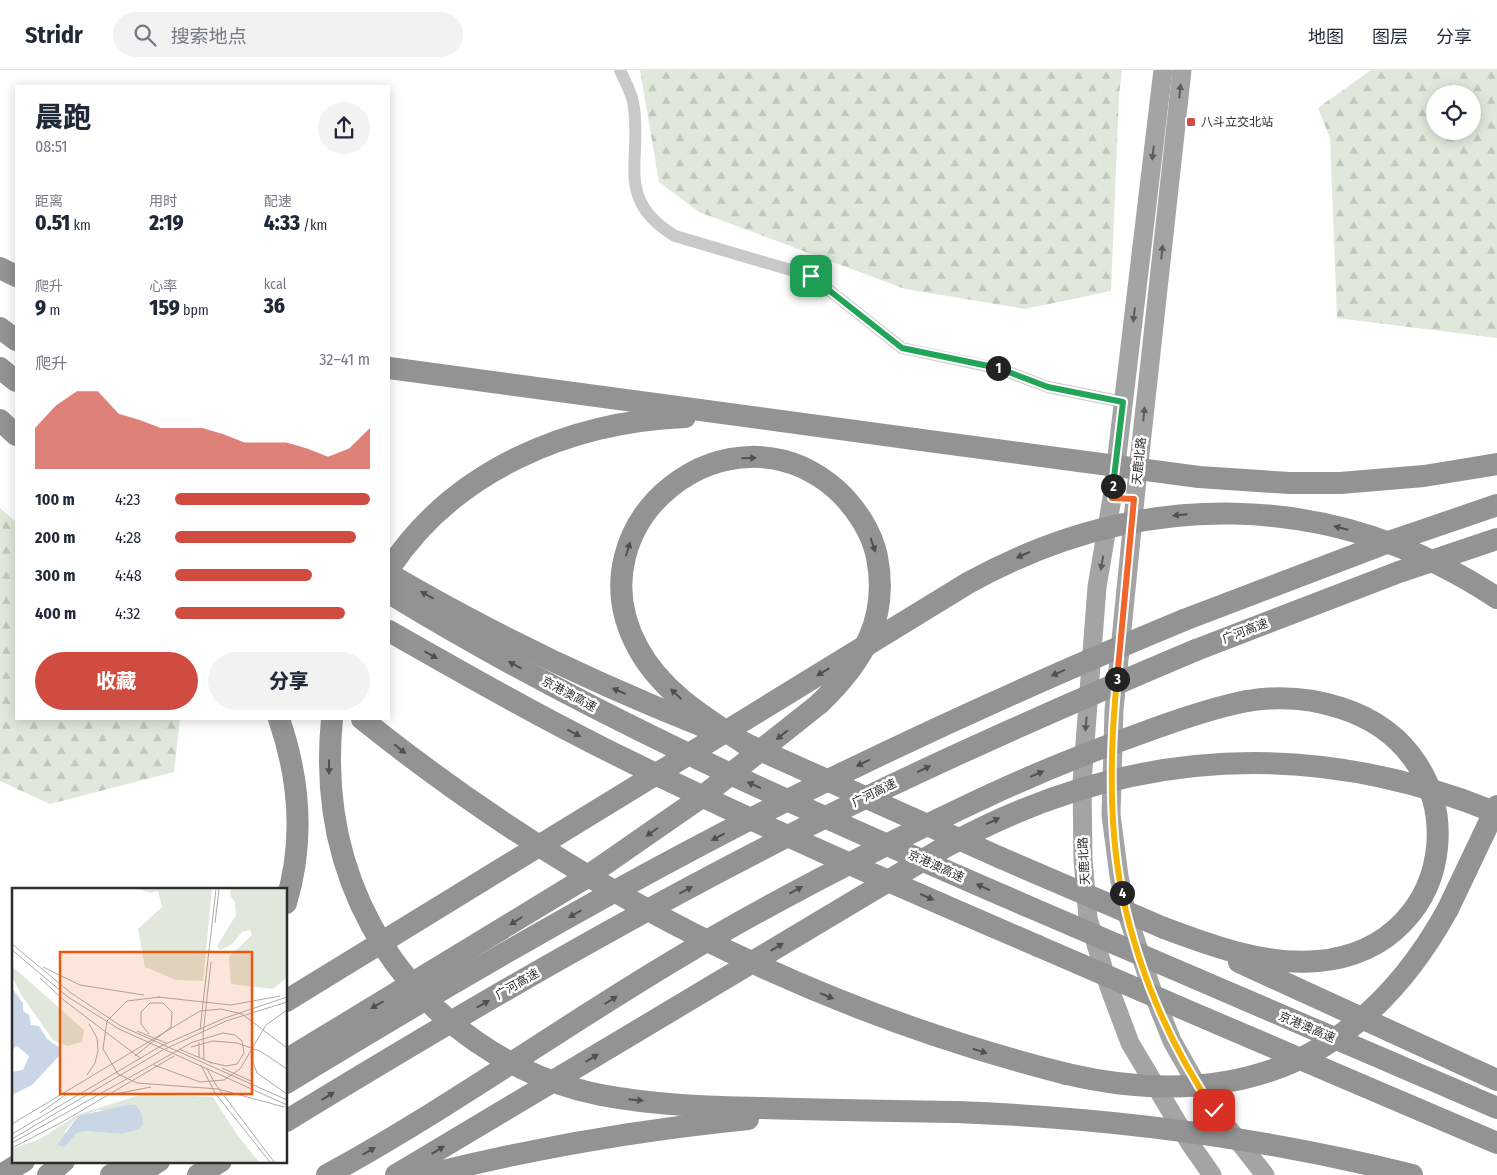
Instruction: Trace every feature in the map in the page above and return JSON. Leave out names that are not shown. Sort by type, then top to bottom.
[{"type":"highway","points":[[0,268],[15,276]]},
{"type":"highway","points":[[0,328],[15,339]]},
{"type":"highway","points":[[0,368],[15,379]]},
{"type":"highway","points":[[390,368],[1199,477],[1289,483],[1340,483],[1424,476],[1497,464]]},
{"type":"highway","points":[[390,568],[431,518],[474,482],[498,467],[549,443],[604,427],[638,421],[708,416],[778,420]]},
{"type":"highway","points":[[0,420],[15,434]]},
{"type":"highway","points":[[288,1059],[582,880],[703,796],[819,704],[854,666],[871,636],[876,620],[880,587],[874,546],[864,522],[854,508],[831,484],[809,471],[786,462],[769,459],[735,458],[710,464],[687,474],[655,500],[632,536],[626,552],[622,585],[626,618],[638,649],[658,677],[682,700],[744,743]]},
{"type":"highway","points":[[288,1083],[565,919],[793,798],[955,720],[1082,662],[1184,620],[1328,565],[1497,505]]},
{"type":"highway","points":[[288,999],[968,583],[1028,552],[1059,541],[1124,523],[1165,516],[1224,513],[1291,518],[1356,532],[1388,542],[1450,569],[1497,598]]},
{"type":"highway","name":"广河高速","points":[[288,1120],[581,947],[799,830],[995,736],[1095,692],[1340,594],[1497,539]]},
{"type":"highway","points":[[390,575],[487,629],[571,670],[657,708],[744,743],[1001,858],[1197,941],[1497,1080]]},
{"type":"highway","name":"京港澳高速","points":[[390,595],[544,681],[644,733],[738,778],[1028,906],[1497,1108]]},
{"type":"highway","points":[[390,632],[545,718],[630,762],[724,807],[1038,946],[1497,1143]]},
{"type":"highway","points":[[327,1175],[471,1090],[676,959],[745,918],[888,842],[1035,775],[1110,744],[1207,710],[1247,701],[1273,699],[1318,702],[1366,717],[1394,736],[1417,761],[1432,792],[1438,824],[1436,858],[1425,890],[1406,918],[1381,940],[1350,955],[1317,961],[1295,962],[1250,955],[1197,941]]},
{"type":"highway","points":[[332,720],[329,773],[336,829],[342,856],[363,909],[376,934],[408,980],[448,1020],[494,1053],[545,1078],[572,1088],[627,1100],[750,1108],[1025,1114],[1162,1126],[1297,1148],[1412,1175]]},
{"type":"highway","points":[[363,720],[461,795],[516,833],[631,902],[690,934],[759,967],[875,1015],[1002,1058],[1120,1085],[1146,1087],[1199,1086],[1251,1077],[1300,1058],[1346,1032],[1386,998],[1420,957],[1448,909],[1497,806]]},
{"type":"highway","points":[[280,721],[293,764],[299,814],[296,863],[288,895]]},
{"type":"highway","points":[[396,1175],[945,847],[1012,813],[1065,793],[1156,770],[1203,765],[1269,762],[1344,769],[1381,775],[1454,795],[1497,813]]},
{"type":"highway","points":[[427,1175],[548,1147],[683,1126],[820,1114],[957,1112]]},
{"type":"highway","points":[[1,1175],[22,1162]]},
{"type":"highway","points":[[48,1175],[63,1162]]},
{"type":"highway","points":[[111,1175],[130,1162]]},
{"type":"highway","points":[[137,1175],[157,1162]]},
{"type":"highway","points":[[198,1175],[219,1162]]},
{"type":"main road","name":"天鹿北路","points":[[1162,70],[1112,498],[1097,587],[1082,782],[1083,859],[1088,918],[1109,987],[1130,1043],[1189,1142],[1212,1175]]},
{"type":"main road","name":"天鹿北路","points":[[1182,70],[1134,499],[1114,710],[1111,815],[1119,876],[1126,911],[1154,996],[1172,1041],[1209,1102],[1264,1175]]},
{"type":"main road","points":[[1112,498],[1134,499]]},
{"type":"main road","points":[[1097,587],[1126,589]]},
{"type":"street","points":[[620,70],[633,100],[635,118],[633,172],[637,194],[646,213],[656,225],[675,236],[811,276],[902,348],[1000,369],[1048,387],[1123,402]]},
{"type":"green space","points":[[640,70],[1122,70],[1119,95],[1111,291],[1025,309],[905,289],[699,212],[659,182]]},
{"type":"green space","points":[[1371,70],[1497,70],[1497,338],[1337,318],[1330,138],[1318,108]]},
{"type":"green space","points":[[0,508],[15,521],[15,720],[180,720],[174,772],[50,804],[0,781]]},
{"type":"place","name":"八斗立交北站","points":[[1191,122]]},
{"type":"route","points":[[811,276],[902,348],[1000,369],[1048,387],[1123,402],[1112,498],[1134,499],[1131,548],[1114,710],[1111,815],[1115,848],[1126,911],[1154,996],[1172,1041],[1214,1110]]}]
